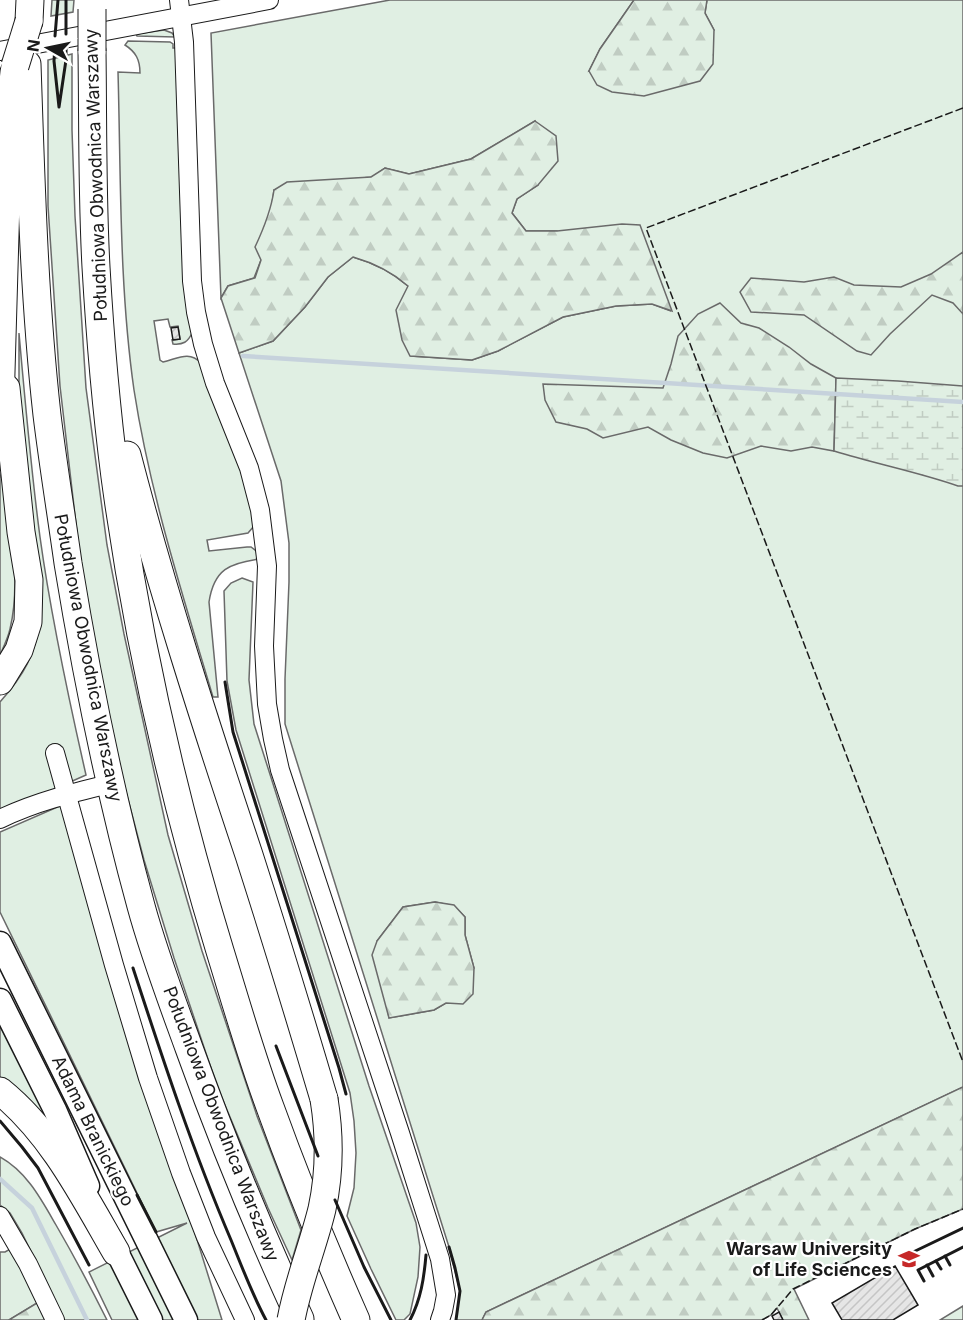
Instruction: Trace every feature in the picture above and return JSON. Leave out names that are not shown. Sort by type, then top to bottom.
[{"type":"highway","name":"Południowa Obwodnica Warszawy","points":[[92,5],[96,265],[103,361],[115,476],[134,600],[152,695],[181,817],[207,909],[269,1105],[353,1315]]},
{"type":"highway","points":[[0,406],[8,131],[14,60],[29,10]]},
{"type":"highway","name":"Południowa Obwodnica Warszawy","points":[[14,60],[35,261],[47,414],[56,486],[86,667],[109,784],[142,909],[168,990],[234,1167],[300,1320]]},
{"type":"highway","points":[[0,681],[19,650],[28,622],[29,580],[21,532],[2,354]]},
{"type":"highway","points":[[103,361],[161,581],[324,1099],[329,1138],[327,1179],[322,1209],[291,1320]]},
{"type":"highway","points":[[0,1091],[38,1127],[54,1149],[116,1252]]},
{"type":"main road","name":"Adama Branickiego","points":[[0,943],[186,1320]]},
{"type":"main road","name":"Adama Branickiego","points":[[0,1000],[55,1110],[116,1252],[151,1320]]},
{"type":"street","points":[[14,60],[180,8],[269,0]]},
{"type":"street","points":[[180,8],[184,42],[192,281],[203,344],[215,383],[249,468],[260,510],[267,566],[264,671],[273,739],[280,770],[440,1259],[446,1295],[440,1320]]},
{"type":"street","points":[[55,753],[148,1078],[206,1237],[245,1320]]},
{"type":"street","points":[[0,819],[67,794],[109,784]]},
{"type":"street","points":[[0,1216],[28,1264],[55,1320]]},
{"type":"green space","points":[[52,0],[74,0],[73,12],[51,16]]},
{"type":"green space","points":[[390,0],[634,0],[600,49],[589,71],[714,30],[705,13],[707,0],[963,0],[963,1087],[486,1312],[482,1320],[456,1320],[460,1291],[449,1247],[285,724],[289,543],[281,481],[239,353],[273,341],[305,307],[328,277],[353,257],[382,268],[408,286],[411,356],[472,360],[498,351],[563,317],[616,306],[652,304],[671,311],[557,231],[526,231],[512,213],[517,199],[538,185],[535,121],[471,159],[409,174],[385,168],[372,177],[274,190],[271,211],[265,226],[261,260],[254,278],[228,286],[221,298],[211,33]],"holes":[[[435,902],[454,906],[465,917],[465,935],[474,968],[446,1003],[434,1010],[389,1018],[377,941],[403,907]]]},
{"type":"green space","points":[[634,0],[707,0],[705,13],[714,30],[713,64],[700,81],[644,96],[612,92],[597,85],[589,71],[600,49]]},
{"type":"green space","points":[[164,30],[175,37],[137,36],[136,34]]},
{"type":"green space","points":[[128,41],[170,42],[173,48],[177,48],[192,333],[185,342],[173,344],[172,340],[180,339],[178,326],[170,327],[168,319],[154,321],[160,360],[163,362],[187,356],[201,363],[248,486],[254,526],[248,533],[207,540],[209,551],[251,547],[259,553],[259,559],[240,563],[225,570],[219,575],[211,591],[209,602],[218,697],[213,697],[168,545],[149,468],[134,390],[123,271],[118,72],[140,73],[137,57],[125,45]]},
{"type":"green space","points":[[72,54],[75,216],[86,388],[107,545],[168,835],[202,951],[257,1116],[301,1230],[292,1260],[217,1086],[144,860],[114,746],[81,567],[60,386],[48,206],[48,60]]},
{"type":"green space","points":[[535,121],[556,136],[558,161],[538,185],[517,199],[512,213],[526,231],[557,231],[622,224],[640,225],[672,311],[652,304],[616,306],[563,317],[498,351],[472,360],[410,356],[402,340],[396,310],[408,286],[382,268],[353,257],[328,277],[305,307],[273,341],[239,353],[221,298],[228,286],[255,278],[261,260],[255,247],[267,219],[274,190],[287,182],[371,177],[385,168],[409,174],[471,159]]},
{"type":"green space","points":[[963,252],[963,314],[953,303],[932,295],[871,355],[857,351],[804,315],[751,312],[740,292],[751,278],[804,282],[834,277],[854,285],[901,287],[931,274]]},
{"type":"green space","points":[[720,303],[741,323],[759,328],[811,364],[836,378],[834,451],[812,447],[791,451],[761,446],[727,458],[703,453],[671,440],[648,427],[603,438],[587,429],[556,422],[545,400],[543,384],[663,388],[678,336],[698,314]]},
{"type":"green space","points":[[19,333],[44,567],[60,656],[86,775],[0,813],[0,702],[16,683],[32,654],[41,619],[19,412]]},
{"type":"green space","points":[[836,378],[963,386],[963,486],[834,451]]},
{"type":"green space","points":[[2,471],[11,530],[15,590],[10,629],[0,655],[0,478]]},
{"type":"green space","points":[[242,578],[253,582],[249,680],[254,724],[369,1086],[416,1223],[420,1247],[418,1277],[410,1314],[404,1320],[396,1320],[347,1216],[354,1188],[356,1153],[350,1093],[236,730],[227,681],[224,591],[231,583]]},
{"type":"green space","points":[[62,805],[222,1320],[112,1320],[89,1272],[187,1223],[156,1232],[0,912],[0,832]]},
{"type":"green space","points":[[435,902],[454,905],[465,917],[465,935],[474,968],[473,994],[463,1004],[446,1003],[434,1010],[389,1018],[372,955],[377,941],[403,907]]},
{"type":"green space","points":[[0,1025],[50,1123],[31,1103],[0,1077]]},
{"type":"green space","points":[[963,1087],[963,1209],[915,1229],[794,1289],[809,1320],[783,1320],[777,1308],[762,1320],[482,1320],[486,1312]]},
{"type":"green space","points":[[0,1157],[26,1178],[39,1196],[107,1320],[64,1320],[22,1233],[10,1213],[0,1205]]},
{"type":"green space","points":[[14,1247],[42,1300],[9,1320],[0,1320],[0,1252]]},
{"type":"green space","points":[[42,1300],[51,1320],[9,1320]]},
{"type":"green space","points":[[963,1306],[963,1320],[940,1320]]},
{"type":"building","points":[[178,327],[180,339],[173,340],[171,328]]},
{"type":"building","points":[[895,1266],[918,1305],[893,1320],[842,1320],[832,1303]]},
{"type":"building","points":[[779,1312],[783,1320],[774,1320],[772,1316]]},
{"type":"waterway","points":[[243,356],[963,402]]},
{"type":"waterway","points":[[0,1179],[32,1208],[87,1320]]},
{"type":"fence","points":[[963,108],[646,228],[963,1062]]},
{"type":"fence","points":[[762,1320],[771,1315],[793,1289],[915,1229],[963,1209]]},
{"type":"wall","points":[[55,36],[58,0]]},
{"type":"wall","points":[[66,0],[66,34]]},
{"type":"wall","points":[[55,45],[54,61],[59,107],[66,60],[66,43]]},
{"type":"wall","points":[[225,682],[233,732],[346,1094]]},
{"type":"wall","points":[[133,968],[191,1139],[247,1280],[266,1320]]},
{"type":"wall","points":[[276,1046],[318,1156]]},
{"type":"wall","points":[[0,1121],[38,1168],[89,1265]]},
{"type":"wall","points":[[137,1195],[156,1232]]},
{"type":"wall","points":[[335,1200],[364,1267],[391,1320]]},
{"type":"wall","points":[[909,1254],[963,1228]]},
{"type":"wall","points":[[449,1247],[460,1291],[456,1320]]},
{"type":"wall","points":[[924,1281],[918,1270],[963,1247]]},
{"type":"wall","points":[[410,1320],[421,1288],[426,1255]]},
{"type":"wall","points":[[945,1256],[950,1265]]},
{"type":"wall","points":[[936,1261],[941,1269]]},
{"type":"wall","points":[[927,1265],[933,1276]]},
{"type":"place","name":"Warsaw University of Life Sciences","points":[[909,1259]]}]
